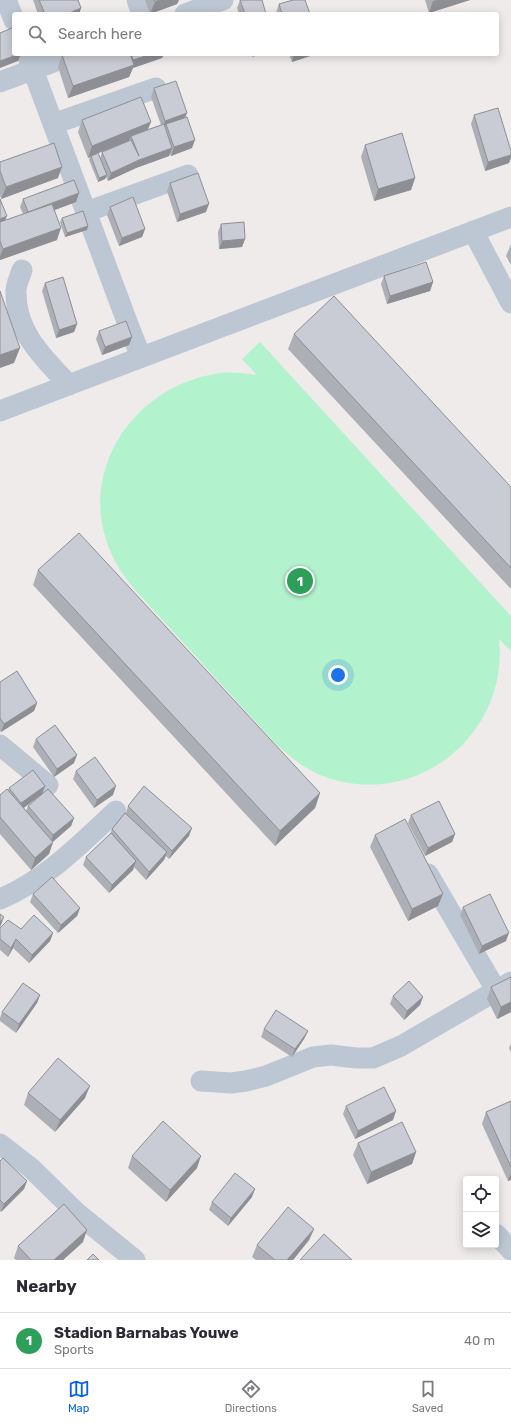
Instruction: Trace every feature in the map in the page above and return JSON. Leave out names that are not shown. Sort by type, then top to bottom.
[{"type":"street","points":[[6,0],[12,16]]},
{"type":"street","points":[[137,0],[141,12]]},
{"type":"street","points":[[190,12],[223,0]]},
{"type":"street","points":[[0,27],[12,22]]},
{"type":"street","points":[[0,82],[30,62],[64,56]]},
{"type":"street","points":[[30,62],[141,357]]},
{"type":"street","points":[[53,124],[156,88]]},
{"type":"street","points":[[86,212],[188,175]]},
{"type":"street","points":[[0,411],[473,231],[511,218]]},
{"type":"street","points":[[473,231],[511,303]]},
{"type":"street","points":[[22,270],[15,290],[18,314],[28,336],[39,354],[69,385]]},
{"type":"street","points":[[0,745],[48,785]]},
{"type":"street","points":[[0,899],[12,894],[53,868],[116,811]]},
{"type":"street","points":[[201,1081],[231,1083],[246,1081],[266,1076],[313,1057],[331,1055],[356,1058],[373,1058],[401,1046],[504,986],[418,857]]},
{"type":"street","points":[[0,1144],[31,1168],[77,1213],[135,1260]]},
{"type":"street","points":[[499,1237],[511,1250]]},
{"type":"green space","points":[[260,342],[511,616],[511,651],[499,639],[498,673],[489,705],[473,732],[451,755],[425,772],[395,782],[362,784],[328,778],[313,772],[300,764],[275,743],[135,590],[120,571],[113,557],[103,527],[101,497],[106,468],[118,441],[135,417],[158,397],[185,383],[220,373],[257,375],[242,359]]},
{"type":"building","points":[[39,0],[78,0],[81,8],[72,12],[44,12]]},
{"type":"building","points":[[240,0],[262,0],[265,12],[244,12]]},
{"type":"building","points":[[293,0],[305,0],[309,12],[281,12],[279,4]]},
{"type":"building","points":[[12,28],[12,56],[14,56],[0,61],[0,33]]},
{"type":"building","points":[[62,56],[131,56],[134,65],[73,86]]},
{"type":"building","points":[[132,56],[146,56],[133,60]]},
{"type":"building","points":[[176,81],[187,113],[165,121],[154,88]]},
{"type":"building","points":[[141,97],[151,122],[92,146],[82,120]]},
{"type":"building","points":[[498,108],[511,155],[488,162],[474,115]]},
{"type":"building","points":[[187,117],[195,140],[174,147],[166,124]]},
{"type":"building","points":[[164,124],[172,148],[139,160],[111,173],[102,152],[131,140],[139,156],[131,136]]},
{"type":"building","points":[[402,133],[415,178],[378,189],[365,145]]},
{"type":"building","points":[[54,143],[62,167],[6,187],[0,171],[0,162]]},
{"type":"building","points":[[98,153],[107,175],[99,178],[91,156]]},
{"type":"building","points":[[198,173],[209,204],[180,214],[170,183]]},
{"type":"building","points":[[74,180],[79,193],[28,212],[23,199]]},
{"type":"building","points":[[133,197],[145,229],[122,238],[110,207]]},
{"type":"building","points":[[0,199],[7,216],[0,219]]},
{"type":"building","points":[[52,204],[61,228],[3,249],[0,241],[0,222]]},
{"type":"building","points":[[83,211],[88,226],[67,233],[62,218]]},
{"type":"building","points":[[244,222],[245,239],[222,241],[221,224]]},
{"type":"building","points":[[426,262],[433,282],[390,296],[384,276]]},
{"type":"building","points":[[63,277],[77,324],[59,330],[45,283]]},
{"type":"building","points":[[0,291],[20,348],[0,355]]},
{"type":"building","points":[[334,296],[511,487],[511,568],[294,334]]},
{"type":"building","points":[[126,321],[132,337],[105,347],[99,331]]},
{"type":"building","points":[[79,533],[320,793],[280,831],[38,570]]},
{"type":"building","points":[[17,671],[37,703],[4,724],[0,718],[0,682]]},
{"type":"building","points":[[55,725],[77,755],[57,769],[36,739]]},
{"type":"building","points":[[95,757],[116,786],[97,800],[76,771]]},
{"type":"building","points":[[33,770],[45,786],[21,803],[9,788]]},
{"type":"building","points":[[144,786],[192,828],[172,851],[128,806]]},
{"type":"building","points":[[7,789],[53,842],[35,858],[0,817],[0,795]]},
{"type":"building","points":[[48,789],[74,818],[53,835],[28,806]]},
{"type":"building","points":[[439,801],[455,834],[428,848],[411,815]]},
{"type":"building","points":[[125,813],[167,852],[149,872],[112,829]]},
{"type":"building","points":[[405,819],[443,894],[412,909],[375,835]]},
{"type":"building","points":[[111,833],[136,861],[112,885],[86,857]]},
{"type":"building","points":[[52,877],[80,908],[61,925],[33,894]]},
{"type":"building","points":[[490,894],[509,933],[482,946],[463,907]]},
{"type":"building","points":[[0,914],[4,917],[0,922]]},
{"type":"building","points":[[34,915],[53,933],[32,955],[16,939],[11,948],[0,939],[0,928],[8,920],[21,929]]},
{"type":"building","points":[[511,977],[511,1002],[501,1007],[491,987]]},
{"type":"building","points":[[409,981],[423,997],[407,1011],[393,996]]},
{"type":"building","points":[[23,983],[40,995],[19,1024],[2,1012]]},
{"type":"building","points":[[276,1010],[308,1031],[295,1049],[264,1029]]},
{"type":"building","points":[[58,1058],[90,1086],[60,1120],[28,1093]]},
{"type":"building","points":[[384,1087],[396,1111],[358,1131],[346,1106]]},
{"type":"building","points":[[511,1101],[511,1167],[486,1112]]},
{"type":"building","points":[[163,1121],[201,1156],[170,1190],[132,1156]]},
{"type":"building","points":[[402,1122],[416,1152],[371,1172],[358,1143]]},
{"type":"building","points":[[3,1158],[27,1181],[4,1204],[0,1200],[0,1161]]},
{"type":"building","points":[[235,1173],[255,1189],[231,1218],[212,1202]]},
{"type":"building","points":[[64,1204],[87,1230],[54,1260],[31,1260],[18,1246]]},
{"type":"building","points":[[288,1207],[314,1229],[287,1260],[275,1260],[257,1245]]},
{"type":"building","points":[[324,1234],[352,1260],[300,1260]]},
{"type":"building","points":[[93,1254],[99,1260],[87,1260]]},
{"type":"place","name":"Stadion Barnabas Youwe","points":[[300,581]]}]
